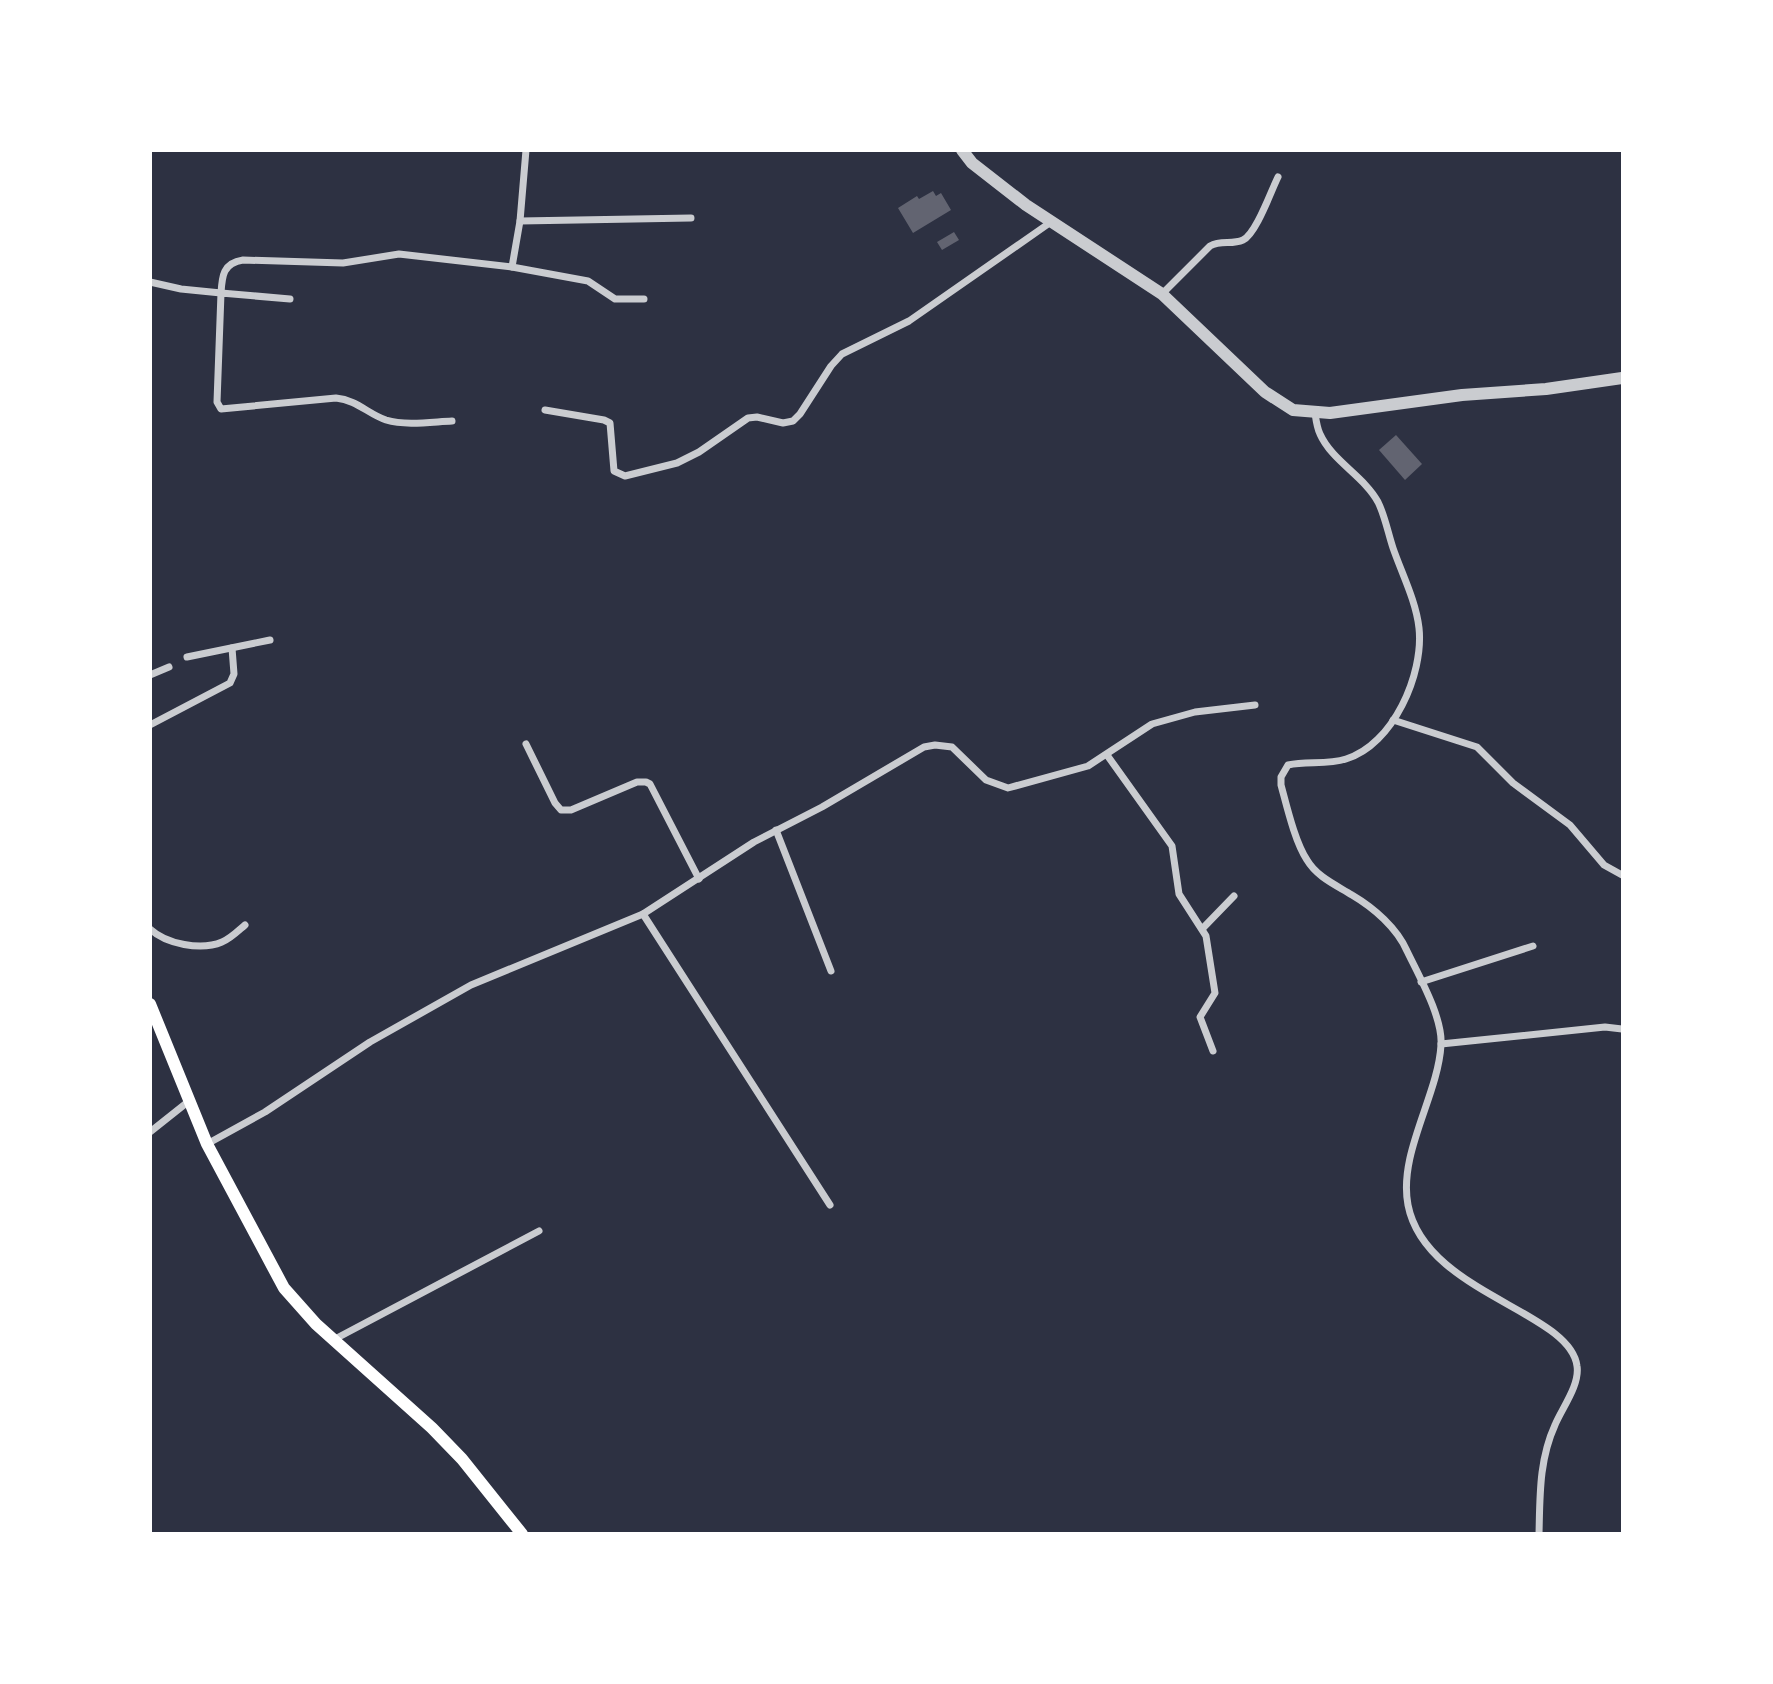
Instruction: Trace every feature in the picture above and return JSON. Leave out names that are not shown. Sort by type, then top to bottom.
[{"type":"main road","points":[[150,1004],[207,1144],[284,1288],[309,1317],[463,1459],[522,1534]]},
{"type":"street","points":[[512,267],[520,221],[526,150]]},
{"type":"street","points":[[962,150],[991,179],[1051,222],[1162,294],[1274,400],[1293,410],[1315,413],[1379,408],[1461,395],[1622,378]]},
{"type":"street","points":[[1162,294],[1210,246],[1239,241],[1251,234],[1278,177]]},
{"type":"street","points":[[520,221],[691,218]]},
{"type":"street","points":[[545,410],[604,420],[610,424],[613,467],[620,476],[677,463],[699,452],[748,418],[757,417],[783,424],[793,421],[842,354],[909,321],[1051,222]]},
{"type":"street","points":[[452,421],[393,422],[377,416],[355,402],[336,398],[221,409],[217,402],[224,271],[232,263],[243,260],[343,263],[399,254],[512,267],[588,281],[615,299],[644,299]]},
{"type":"street","points":[[150,282],[181,289],[290,299]]},
{"type":"street","points":[[1315,413],[1319,432],[1326,444],[1364,483],[1379,505],[1417,612],[1420,632],[1416,669],[1394,720],[1378,741],[1346,759],[1288,765],[1281,777],[1281,785],[1307,861],[1325,878],[1365,904],[1392,929],[1407,949],[1438,1024],[1441,1044],[1410,1167],[1407,1191],[1413,1224],[1419,1237],[1461,1278],[1555,1334],[1569,1346],[1575,1357],[1578,1369],[1575,1383],[1545,1448],[1541,1468],[1539,1534]]},
{"type":"street","points":[[187,657],[270,640]]},
{"type":"street","points":[[150,725],[230,683],[234,674],[232,648]]},
{"type":"street","points":[[150,675],[169,667]]},
{"type":"street","points":[[207,1144],[252,1120],[370,1042],[471,985],[643,914],[776,830],[822,807],[924,747],[951,747],[986,780],[1008,788],[1080,769],[1107,755],[1152,724],[1195,712],[1255,705]]},
{"type":"street","points":[[1394,720],[1478,747],[1513,783],[1570,825],[1604,865],[1622,875]]},
{"type":"street","points":[[526,744],[561,810],[571,810],[637,782],[650,784],[699,879]]},
{"type":"street","points":[[1107,755],[1172,846],[1179,894],[1203,928],[1215,993],[1200,1017],[1213,1051]]},
{"type":"street","points":[[776,830],[831,971]]},
{"type":"street","points":[[1203,928],[1234,896]]},
{"type":"street","points":[[643,914],[830,1205]]},
{"type":"street","points":[[150,929],[168,941],[209,944],[228,939],[245,925]]},
{"type":"street","points":[[1421,982],[1533,946]]},
{"type":"street","points":[[1441,1044],[1605,1027],[1622,1028]]},
{"type":"street","points":[[150,1132],[189,1101]]},
{"type":"street","points":[[335,1339],[539,1231]]},
{"type":"building","points":[[933,191],[936,196],[941,193],[951,210],[913,233],[898,208],[917,196],[919,199]]},
{"type":"building","points":[[954,232],[959,240],[942,250],[937,242]]},
{"type":"building","points":[[1396,435],[1422,464],[1405,480],[1379,450]]}]
